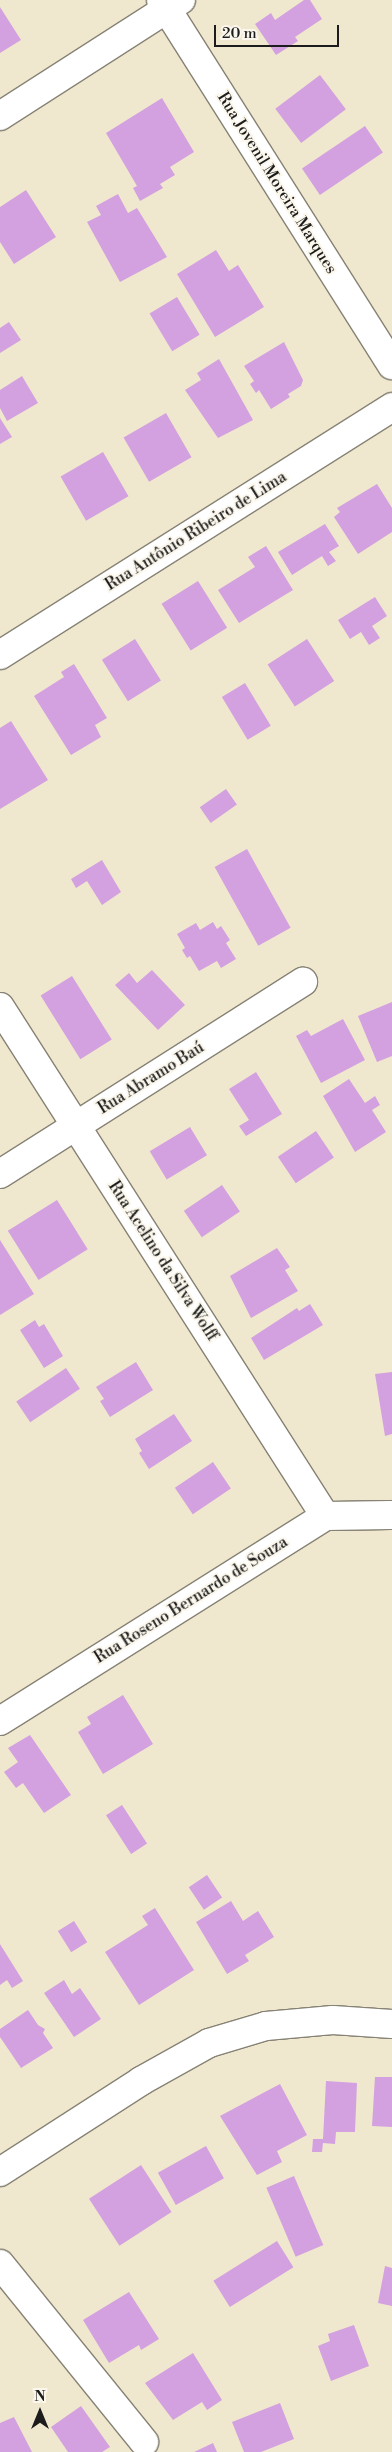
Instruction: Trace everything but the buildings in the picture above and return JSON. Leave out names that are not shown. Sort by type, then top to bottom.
[{"type":"street","points":[[0,116],[170,3]]},
{"type":"street","name":"Rua Jovenil Moreira Marques","points":[[170,3],[392,365]]},
{"type":"street","name":"Rua Antônio Ribeiro de Lima","points":[[0,655],[392,407]]},
{"type":"street","name":"Rua Abramo Baú","points":[[0,1174],[303,982]]},
{"type":"street","name":"Rua Acelino da Silva Wolff","points":[[0,1007],[325,1516]]},
{"type":"street","points":[[325,1516],[392,1515]]},
{"type":"street","name":"Rua Roseno Bernardo de Souza","points":[[0,1721],[325,1516]]},
{"type":"street","points":[[0,2172],[140,2082],[209,2043],[266,2026],[333,2020],[392,2024]]},
{"type":"street","points":[[0,2264],[144,2442]]}]
